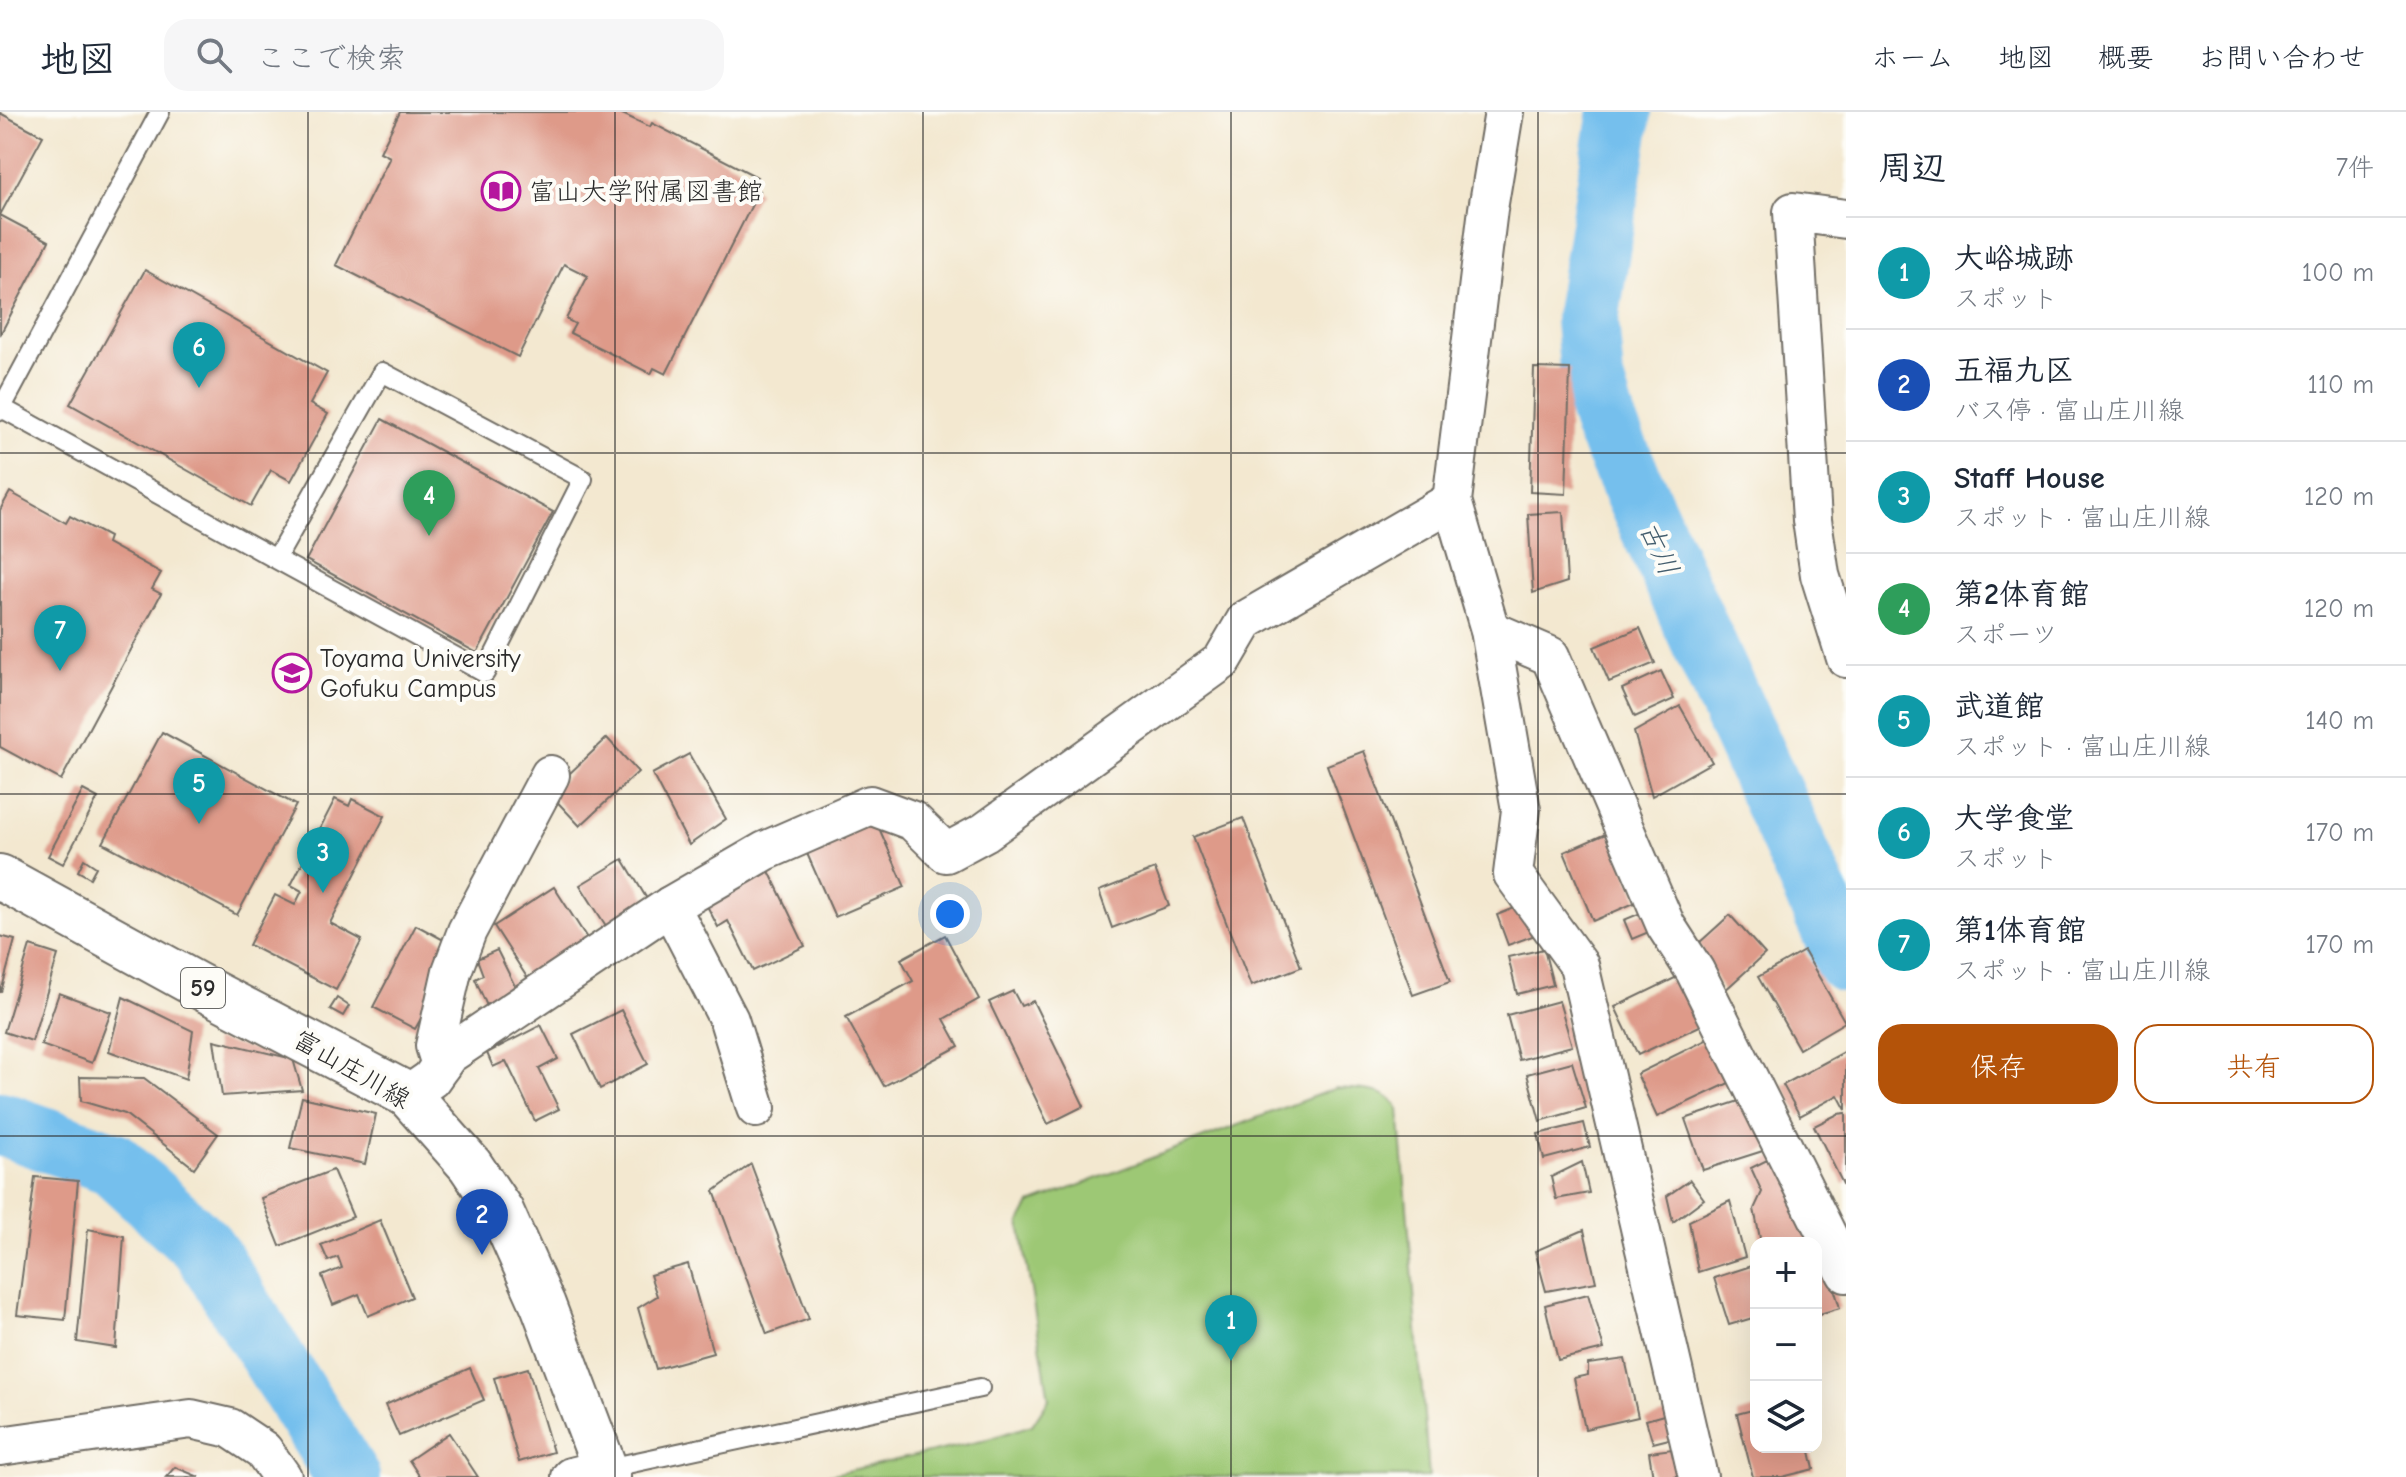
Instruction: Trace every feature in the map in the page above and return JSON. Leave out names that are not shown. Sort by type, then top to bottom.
[{"type":"main road","name":"富山庄川線","points":[[0,877],[197,985],[408,1095],[470,1165],[501,1211],[543,1305],[594,1474]]},
{"type":"street","points":[[1504,112],[1488,209],[1452,501],[1490,630],[1521,810],[1513,874],[1579,965],[1698,1477]]},
{"type":"street","points":[[1846,219],[1793,212],[1812,520],[1820,575],[1846,658]]},
{"type":"street","points":[[408,1095],[431,1079],[448,1055],[670,906],[765,851],[870,805],[913,821],[946,853],[985,832],[1222,661],[1246,620],[1452,501]]},
{"type":"street","points":[[1490,630],[1550,656],[1666,926],[1695,971],[1846,1273]]},
{"type":"street","points":[[441,1065],[435,1046],[452,971],[467,931],[550,775]]},
{"type":"street","points":[[670,906],[729,1020],[756,1108]]},
{"type":"street","points":[[0,1446],[191,1419],[230,1428],[263,1450],[282,1477]]},
{"type":"lane","points":[[160,112],[1,409],[276,559],[485,673],[583,479],[382,372],[276,559]]},
{"type":"lane","points":[[594,1474],[980,1388]]},
{"type":"green space","points":[[1336,1088],[1380,1093],[1399,1109],[1429,1477],[820,1477],[982,1441],[1032,1425],[1049,1399],[1020,1223],[1030,1204]]},
{"type":"building","points":[[400,112],[618,112],[650,127],[652,123],[757,177],[752,187],[759,191],[666,374],[654,368],[651,374],[570,333],[575,324],[566,319],[588,276],[564,264],[518,357],[336,265],[390,157],[380,152]]},
{"type":"building","points":[[0,113],[43,136],[0,215]]},
{"type":"building","points":[[0,215],[49,241],[0,335]]},
{"type":"building","points":[[145,270],[327,373],[310,404],[328,414],[291,481],[271,470],[251,506],[70,404]]},
{"type":"building","points":[[1534,368],[1570,369],[1566,494],[1530,492]]},
{"type":"building","points":[[382,419],[553,512],[477,653],[306,560]]},
{"type":"building","points":[[10,492],[66,523],[70,516],[109,537],[107,543],[161,573],[152,589],[161,594],[61,780],[0,747],[0,510]]},
{"type":"building","points":[[1563,512],[1567,582],[1533,593],[1528,514]]},
{"type":"building","points":[[1640,628],[1655,663],[1609,682],[1594,647]]},
{"type":"building","points":[[1661,671],[1674,699],[1635,717],[1622,689]]},
{"type":"building","points":[[1680,706],[1712,762],[1652,796],[1634,732]]},
{"type":"building","points":[[162,732],[296,805],[237,915],[103,843]]},
{"type":"building","points":[[607,738],[638,772],[580,826],[549,793]]},
{"type":"building","points":[[1364,751],[1450,982],[1413,995],[1327,765]]},
{"type":"building","points":[[689,754],[726,819],[689,845],[652,774]]},
{"type":"building","points":[[83,790],[98,798],[63,864],[48,856]]},
{"type":"building","points":[[335,799],[349,806],[352,799],[385,816],[330,923],[362,940],[336,990],[249,945],[275,895],[295,905],[302,891],[291,885]]},
{"type":"building","points":[[1243,818],[1301,967],[1251,986],[1193,837]]},
{"type":"building","points":[[875,819],[905,887],[835,917],[805,849]]},
{"type":"building","points":[[1610,832],[1639,901],[1593,921],[1564,852]]},
{"type":"building","points":[[84,859],[96,867],[90,878],[78,871]]},
{"type":"building","points":[[623,859],[650,904],[608,929],[580,885]]},
{"type":"building","points":[[1155,869],[1169,906],[1112,928],[1099,891]]},
{"type":"building","points":[[769,871],[805,946],[753,971],[728,921],[718,927],[705,902]]},
{"type":"building","points":[[554,887],[592,946],[532,985],[494,926]]},
{"type":"building","points":[[1527,903],[1538,934],[1508,945],[1497,915]]},
{"type":"building","points":[[1648,910],[1656,929],[1632,939],[1624,920]]},
{"type":"building","points":[[1730,915],[1765,954],[1723,992],[1699,943]]},
{"type":"building","points":[[416,925],[451,944],[428,987],[436,992],[415,1029],[373,1007]]},
{"type":"building","points":[[945,935],[979,999],[944,1019],[959,1046],[884,1086],[846,1017],[913,981],[901,959]]},
{"type":"building","points":[[0,936],[15,940],[1,992],[0,992]]},
{"type":"building","points":[[30,946],[58,955],[32,1041],[4,1032]]},
{"type":"building","points":[[1544,949],[1553,985],[1517,994],[1508,957]]},
{"type":"building","points":[[497,950],[521,998],[491,1015],[475,979],[483,975],[477,959]]},
{"type":"building","points":[[1804,951],[1845,1022],[1799,1049],[1758,977]]},
{"type":"building","points":[[1681,975],[1704,1024],[1638,1055],[1615,1007]]},
{"type":"building","points":[[1013,991],[1021,1006],[1033,1001],[1084,1106],[1048,1124],[989,1002]]},
{"type":"building","points":[[59,993],[111,1012],[92,1063],[41,1045]]},
{"type":"building","points":[[123,997],[193,1031],[186,1079],[109,1051]]},
{"type":"building","points":[[337,998],[349,1006],[343,1016],[330,1009]]},
{"type":"building","points":[[1559,1001],[1572,1046],[1519,1060],[1507,1015]]},
{"type":"building","points":[[621,1010],[648,1064],[600,1089],[573,1034]]},
{"type":"building","points":[[541,1025],[558,1059],[539,1069],[559,1109],[535,1121],[506,1061],[493,1067],[487,1053]]},
{"type":"building","points":[[1708,1039],[1729,1083],[1657,1117],[1637,1074]]},
{"type":"building","points":[[214,1040],[293,1059],[302,1090],[222,1096]]},
{"type":"building","points":[[1846,1051],[1846,1110],[1838,1095],[1800,1116],[1783,1085]]},
{"type":"building","points":[[1572,1062],[1586,1108],[1540,1121],[1527,1074]]},
{"type":"building","points":[[80,1077],[144,1078],[218,1134],[194,1168],[125,1114],[81,1101]]},
{"type":"building","points":[[302,1097],[376,1114],[365,1164],[290,1148]]},
{"type":"building","points":[[1751,1097],[1769,1149],[1703,1170],[1685,1119]]},
{"type":"building","points":[[1846,1113],[1846,1183],[1843,1184],[1814,1126]]},
{"type":"building","points":[[1584,1123],[1590,1147],[1544,1159],[1538,1134]]},
{"type":"building","points":[[1777,1155],[1817,1237],[1760,1237],[1754,1209],[1762,1192],[1751,1168]]},
{"type":"building","points":[[1582,1162],[1589,1193],[1556,1199],[1551,1177]]},
{"type":"building","points":[[751,1164],[809,1319],[767,1334],[714,1191]]},
{"type":"building","points":[[333,1170],[353,1217],[280,1246],[261,1198]]},
{"type":"building","points":[[35,1177],[78,1181],[65,1320],[17,1315]]},
{"type":"building","points":[[1690,1180],[1704,1199],[1673,1222],[1667,1196]]},
{"type":"building","points":[[1730,1201],[1745,1257],[1698,1272],[1689,1221]]},
{"type":"building","points":[[380,1220],[412,1297],[368,1316],[359,1294],[333,1305],[322,1276],[342,1268],[338,1257],[328,1261],[321,1245]]},
{"type":"building","points":[[88,1229],[124,1236],[116,1348],[77,1342]]},
{"type":"building","points":[[1584,1230],[1596,1282],[1546,1291],[1535,1251]]},
{"type":"building","points":[[1822,1248],[1840,1308],[1822,1313]]},
{"type":"building","points":[[688,1264],[713,1353],[656,1369],[638,1308],[657,1296],[650,1275]]},
{"type":"building","points":[[1750,1266],[1750,1319],[1729,1325],[1714,1278]]},
{"type":"building","points":[[1588,1294],[1604,1349],[1558,1360],[1545,1305]]},
{"type":"building","points":[[1625,1359],[1638,1417],[1585,1429],[1574,1378],[1588,1375],[1588,1364]]},
{"type":"building","points":[[470,1368],[484,1400],[399,1436],[385,1405]]},
{"type":"building","points":[[528,1368],[553,1452],[519,1462],[494,1378]]},
{"type":"building","points":[[1750,1411],[1750,1453],[1810,1453],[1814,1469],[1782,1477],[1753,1477],[1737,1414]]},
{"type":"building","points":[[1667,1414],[1673,1438],[1653,1443],[1646,1420]]},
{"type":"building","points":[[449,1433],[478,1477],[420,1477],[409,1460]]},
{"type":"building","points":[[1680,1448],[1684,1477],[1653,1477],[1649,1452]]},
{"type":"building","points":[[175,1467],[199,1477],[166,1477]]},
{"type":"waterway","name":"古川","points":[[1620,112],[1587,320],[1592,380],[1605,424],[1846,960]]},
{"type":"waterway","points":[[0,1123],[112,1163],[203,1247],[348,1477]]},
{"type":"place","name":"富山大学附属図書館","points":[[501,191]]},
{"type":"place","name":"大学食堂","points":[[199,388]]},
{"type":"place","name":"第2体育館","points":[[429,536]]},
{"type":"place","name":"第1体育館","points":[[60,671]]},
{"type":"place","name":"Toyama University Gofuku Campus","points":[[292,673]]},
{"type":"place","name":"武道館","points":[[199,824]]},
{"type":"place","name":"Staff House","points":[[323,893]]},
{"type":"place","name":"五福九区","points":[[482,1255]]},
{"type":"place","name":"大峪城跡","points":[[1231,1361]]}]
